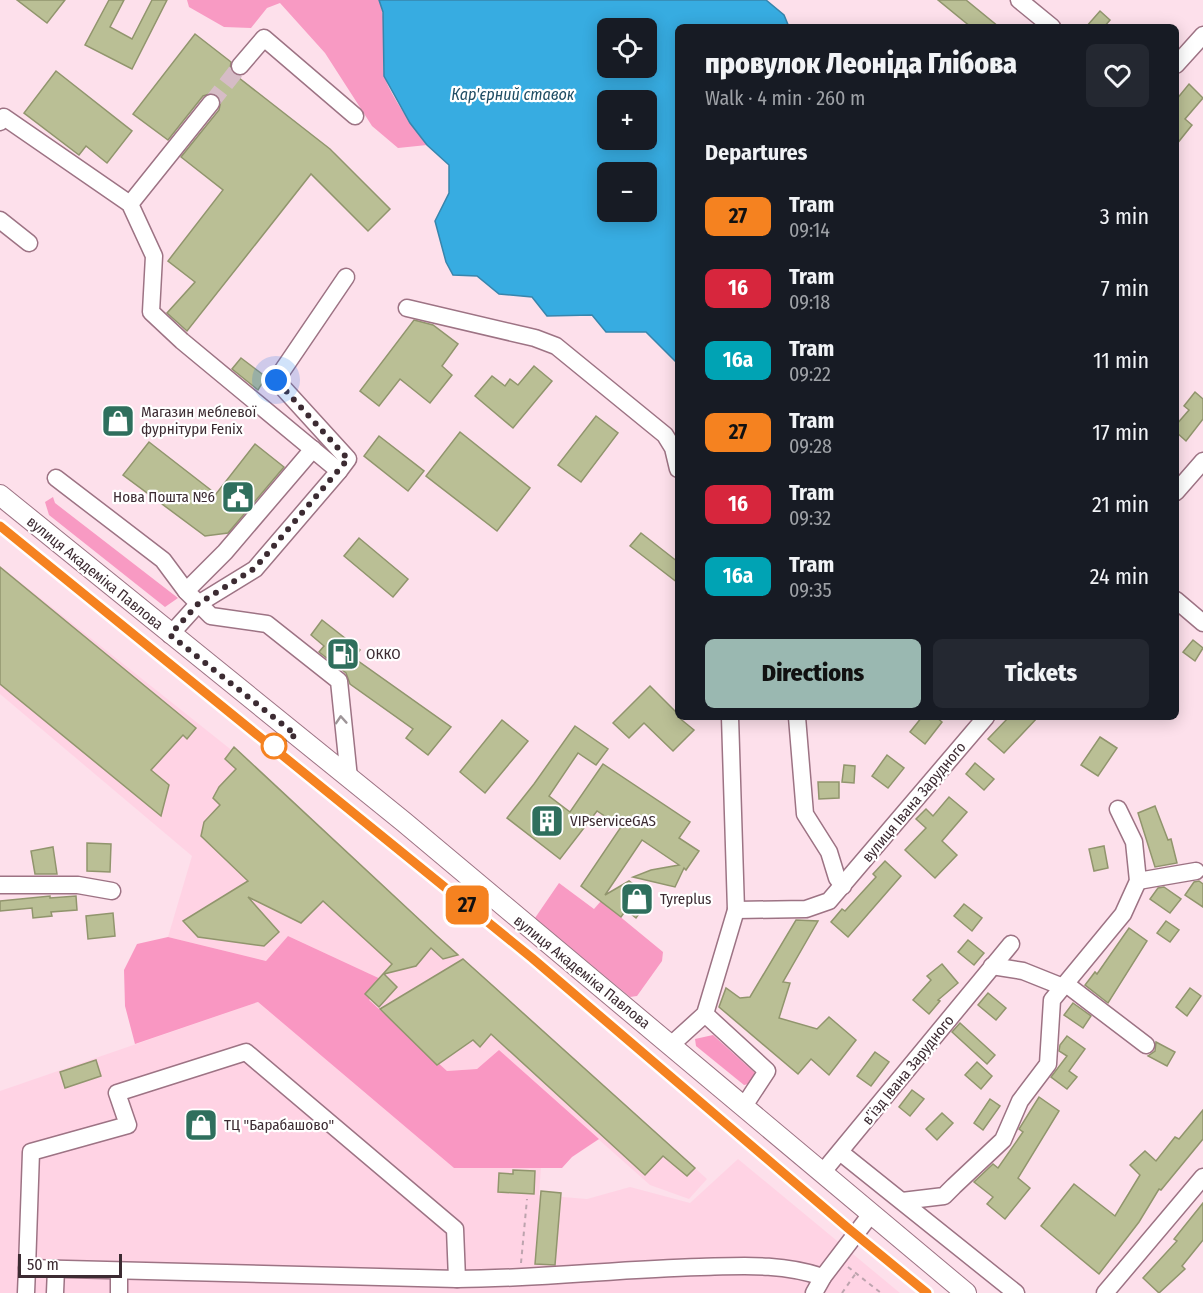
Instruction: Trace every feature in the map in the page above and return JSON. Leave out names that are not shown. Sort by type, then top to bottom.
[{"type":"main road","name":"вулиця Академіка Павлова","points":[[0,495],[672,1044],[966,1293]]},
{"type":"street","points":[[1019,0],[1048,24]]},
{"type":"street","points":[[1179,62],[1203,34]]},
{"type":"street","points":[[240,66],[264,38],[355,116]]},
{"type":"street","points":[[130,204],[211,103]]},
{"type":"street","points":[[0,122],[4,117],[130,204],[154,256],[151,312],[339,471]]},
{"type":"street","points":[[0,220],[29,243]]},
{"type":"street","points":[[170,635],[198,604],[255,568],[348,459],[276,380],[346,277]]},
{"type":"street","points":[[406,308],[535,338],[556,346],[665,435],[675,456]]},
{"type":"street","points":[[186,591],[225,552],[313,449]]},
{"type":"street","points":[[1179,489],[1203,461]]},
{"type":"street","points":[[56,478],[163,560],[186,591],[212,616],[267,624],[339,681],[349,778]]},
{"type":"street","points":[[1179,603],[1203,623]]},
{"type":"street","points":[[672,1044],[705,1014],[736,910],[730,720]]},
{"type":"street","points":[[797,720],[805,814],[829,852],[837,878],[843,886]]},
{"type":"street","name":"вулиця Івана Зарудного","points":[[736,910],[816,908],[829,901],[983,720]]},
{"type":"street","points":[[902,1201],[944,1196],[1003,1140],[1020,1101],[1048,1064],[1052,1000],[1123,914],[1138,881],[1134,842],[1118,809]]},
{"type":"street","points":[[1138,881],[1196,871]]},
{"type":"street","points":[[0,885],[78,885],[112,891]]},
{"type":"street","name":"в’їзд Івана Зарудного","points":[[822,1173],[1011,944]]},
{"type":"street","points":[[992,966],[1023,971],[1064,986],[1146,1045]]},
{"type":"street","points":[[705,1014],[767,1071],[744,1106]]},
{"type":"street","points":[[26,1293],[32,1152],[128,1125],[117,1093],[246,1052],[455,1229],[450,1284]]},
{"type":"street","points":[[840,1152],[1016,1293]]},
{"type":"street","points":[[1105,1293],[1203,1177]]},
{"type":"street","points":[[814,1293],[823,1277],[871,1214]]},
{"type":"street","points":[[27,1268],[450,1284],[633,1268],[755,1265],[794,1267],[823,1277]]},
{"type":"street","points":[[56,1269],[56,1293]]},
{"type":"street","points":[[118,1293],[119,1271]]},
{"type":"path","points":[[520,1279],[527,1199]]},
{"type":"path","points":[[837,1258],[881,1293]]},
{"type":"path","points":[[842,1293],[856,1274]]},
{"type":"shaded area","points":[[187,0],[379,0],[384,27],[383,65],[386,81],[402,111],[427,145],[398,148],[372,126],[325,53],[280,3],[267,8],[251,28],[224,27],[189,7]]},
{"type":"shaded area","points":[[53,497],[55,503],[178,598],[165,607],[49,515],[45,502]]},
{"type":"shaded area","points":[[0,566],[239,756],[707,1179],[689,1199],[650,1185],[499,1051],[477,1069],[447,1071],[368,1000],[385,981],[288,936],[266,961],[168,937],[192,856],[0,694]]},
{"type":"shaded area","points":[[559,883],[594,909],[601,901],[663,952],[662,961],[637,996],[630,997],[535,918]]},
{"type":"shaded area","points":[[288,936],[385,981],[369,1000],[447,1071],[477,1069],[499,1050],[599,1139],[572,1157],[562,1168],[454,1168],[258,1002],[135,1044],[125,1006],[124,970],[137,944],[168,937],[266,961]]},
{"type":"shaded area","name":"ТЦ \"Барабашово\"","points":[[258,1002],[454,1168],[541,1167],[539,1195],[587,1199],[630,1187],[690,1203],[738,1159],[900,1293],[0,1293],[0,1091]]},
{"type":"shaded area","points":[[713,1035],[755,1073],[756,1077],[749,1084],[744,1085],[696,1046],[695,1039]]},
{"type":"water","name":"Кар'єрний ставок","points":[[379,0],[766,0],[784,15],[788,24],[675,24],[675,361],[646,332],[606,332],[592,315],[547,316],[532,297],[499,294],[477,276],[453,275],[446,262],[435,221],[449,193],[449,165],[427,145],[410,123],[384,76],[383,12]]},
{"type":"building","points":[[17,0],[65,0],[47,23]]},
{"type":"building","points":[[109,0],[124,0],[110,27],[132,39],[152,0],[167,0],[132,69],[85,45]]},
{"type":"building","points":[[938,0],[966,0],[995,24],[967,24]]},
{"type":"building","points":[[1100,11],[1110,20],[1107,24],[1089,24]]},
{"type":"building","points":[[195,34],[231,62],[230,69],[234,74],[330,149],[390,209],[368,231],[311,174],[187,331],[167,313],[195,282],[168,261],[223,190],[181,157],[219,110],[221,100],[213,93],[203,96],[168,140],[133,114]]},
{"type":"building","points":[[56,71],[132,131],[107,163],[86,146],[79,155],[24,113]]},
{"type":"building","points":[[1189,84],[1203,98],[1185,119],[1192,125],[1179,141],[1179,96]]},
{"type":"building","points":[[414,320],[433,325],[458,344],[442,366],[452,375],[430,403],[400,379],[379,406],[360,391]]},
{"type":"building","points":[[241,358],[266,377],[258,390],[232,369]]},
{"type":"building","points":[[534,366],[552,381],[513,428],[475,396],[492,376],[505,386],[510,379],[518,385]]},
{"type":"building","points":[[1195,392],[1203,399],[1203,419],[1186,441],[1179,435],[1179,422],[1189,410],[1184,406]]},
{"type":"building","points":[[596,416],[618,433],[581,482],[558,465]]},
{"type":"building","points":[[460,432],[530,488],[497,531],[426,476]]},
{"type":"building","points":[[379,436],[424,471],[408,491],[364,456]]},
{"type":"building","points":[[149,442],[216,494],[255,444],[284,467],[228,533],[205,536],[123,475]]},
{"type":"building","points":[[641,533],[675,560],[675,581],[630,546]]},
{"type":"building","points":[[359,538],[408,579],[393,597],[344,556]]},
{"type":"building","points":[[0,567],[196,728],[187,739],[183,735],[151,770],[169,785],[161,816],[0,684]]},
{"type":"building","points":[[322,620],[360,650],[354,658],[451,727],[428,755],[406,738],[413,729],[350,684],[346,673],[319,652],[324,646],[311,635]]},
{"type":"building","points":[[1193,640],[1203,648],[1195,661],[1183,652]]},
{"type":"building","points":[[650,686],[675,711],[675,720],[682,720],[694,730],[673,751],[644,723],[629,738],[613,723]]},
{"type":"building","points":[[502,720],[528,741],[485,793],[460,772]]},
{"type":"building","points":[[920,720],[942,722],[925,744],[910,732]]},
{"type":"building","points":[[1006,720],[1035,720],[1004,753],[988,739]]},
{"type":"building","points":[[575,726],[608,749],[596,765],[578,753],[549,796],[570,812],[603,764],[690,822],[679,838],[699,851],[686,870],[684,868],[675,887],[633,877],[651,870],[679,865],[642,840],[605,895],[629,881],[651,898],[636,918],[626,910],[621,917],[581,886],[621,827],[597,811],[560,859],[507,818]]},
{"type":"building","points":[[1100,737],[1117,748],[1098,776],[1081,765]]},
{"type":"building","points":[[234,747],[458,955],[443,959],[431,948],[416,966],[384,974],[397,987],[379,1007],[365,994],[392,964],[323,901],[301,923],[248,897],[279,932],[264,946],[198,937],[183,921],[248,881],[201,836],[204,822],[220,805],[213,798],[219,787],[236,769],[225,759]]},
{"type":"building","points":[[887,755],[904,768],[888,788],[872,776]]},
{"type":"building","points":[[975,763],[994,779],[984,790],[966,774]]},
{"type":"building","points":[[844,765],[855,766],[854,783],[842,782]]},
{"type":"building","points":[[818,782],[839,782],[839,798],[819,799]]},
{"type":"building","points":[[949,797],[967,812],[942,841],[957,855],[935,878],[905,850],[926,828],[916,819],[926,809],[933,816]]},
{"type":"building","points":[[1155,806],[1168,840],[1171,839],[1177,863],[1155,867],[1138,813]]},
{"type":"building","points":[[87,843],[111,844],[110,872],[87,871]]},
{"type":"building","points":[[1104,846],[1108,868],[1094,871],[1089,849]]},
{"type":"building","points":[[53,847],[57,874],[35,874],[31,851]]},
{"type":"building","points":[[885,861],[901,876],[848,937],[831,922],[842,909],[845,911],[876,877],[873,874]]},
{"type":"building","points":[[1199,881],[1203,884],[1203,907],[1185,895],[1194,882]]},
{"type":"building","points":[[1164,887],[1181,899],[1170,913],[1150,899],[1158,888]]},
{"type":"building","points":[[50,896],[50,898],[76,896],[77,910],[51,912],[52,916],[33,918],[32,908],[0,911],[0,901]]},
{"type":"building","points":[[964,904],[982,918],[972,931],[954,916]]},
{"type":"building","points":[[113,913],[115,936],[88,939],[86,916]]},
{"type":"building","points":[[796,920],[818,921],[783,982],[790,983],[779,1018],[817,1029],[829,1017],[856,1040],[829,1075],[811,1059],[798,1074],[719,1007],[726,988],[740,998],[750,997]]},
{"type":"building","points":[[1166,921],[1179,930],[1170,942],[1157,933]]},
{"type":"building","points":[[1129,928],[1147,941],[1108,1003],[1085,985],[1095,972],[1097,974]]},
{"type":"building","points":[[968,940],[984,953],[974,965],[958,952]]},
{"type":"building","points":[[463,959],[695,1168],[687,1176],[663,1156],[645,1175],[491,1034],[480,1047],[473,1040],[437,1065],[380,1009]]},
{"type":"building","points":[[942,964],[958,983],[938,1000],[940,1001],[929,1014],[913,1000],[931,980],[927,976]]},
{"type":"building","points":[[1190,988],[1201,996],[1187,1016],[1176,1007]]},
{"type":"building","points":[[988,993],[1006,1008],[996,1020],[978,1005]]},
{"type":"building","points":[[1073,1003],[1091,1016],[1083,1028],[1064,1015]]},
{"type":"building","points":[[960,1023],[995,1055],[987,1064],[952,1032]]},
{"type":"building","points":[[1067,1036],[1085,1049],[1069,1071],[1077,1077],[1067,1089],[1051,1077],[1067,1056],[1059,1051],[1060,1045]]},
{"type":"building","points":[[1156,1042],[1175,1052],[1167,1066],[1148,1056],[1155,1051]]},
{"type":"building","points":[[875,1052],[889,1062],[871,1086],[857,1076]]},
{"type":"building","points":[[96,1060],[101,1076],[65,1088],[60,1072]]},
{"type":"building","points":[[977,1062],[992,1076],[981,1089],[965,1075]]},
{"type":"building","points":[[912,1090],[924,1099],[910,1116],[899,1107]]},
{"type":"building","points":[[1039,1097],[1059,1111],[1018,1178],[1030,1188],[1005,1219],[987,1204],[993,1197],[974,1182],[993,1164],[998,1168],[1023,1132],[1019,1129]]},
{"type":"building","points":[[990,1099],[1000,1106],[983,1130],[974,1123]]},
{"type":"building","points":[[1203,1110],[1203,1139],[1161,1190],[1159,1189],[1139,1222],[1099,1274],[1041,1226],[1074,1184],[1115,1216],[1140,1175],[1130,1165],[1145,1151],[1156,1161],[1175,1137],[1179,1139]]},
{"type":"building","points":[[942,1113],[953,1123],[937,1140],[926,1129]]},
{"type":"building","points":[[513,1170],[535,1171],[534,1194],[498,1192],[499,1173],[513,1174]]},
{"type":"building","points":[[541,1191],[561,1193],[555,1265],[535,1264]]},
{"type":"building","points":[[1203,1203],[1203,1240],[1182,1266],[1185,1269],[1159,1293],[1143,1278],[1177,1241],[1174,1239]]},
{"type":"tunnel","points":[[211,103],[240,66]]},
{"type":"tram line","points":[[0,526],[532,958],[927,1293]]},
{"type":"tram line","name":"27","points":[[0,526],[274,746],[532,958],[927,1293]]},
{"type":"place","name":"Магазин меблевої фурнітури Fenix","points":[[118,421]]},
{"type":"place","name":"Нова Пошта №6","points":[[238,497]]},
{"type":"place","name":"ОККО","points":[[343,654]]},
{"type":"place","name":"VIPserviceGAS","points":[[547,821]]},
{"type":"place","name":"Tyreplus","points":[[637,899]]},
{"type":"place","name":"ТЦ \"Барабашово\"","points":[[201,1125]]},
{"type":"route","points":[[274,746],[296,735],[170,635],[198,604],[255,568],[348,459],[299,409],[276,380]]}]
